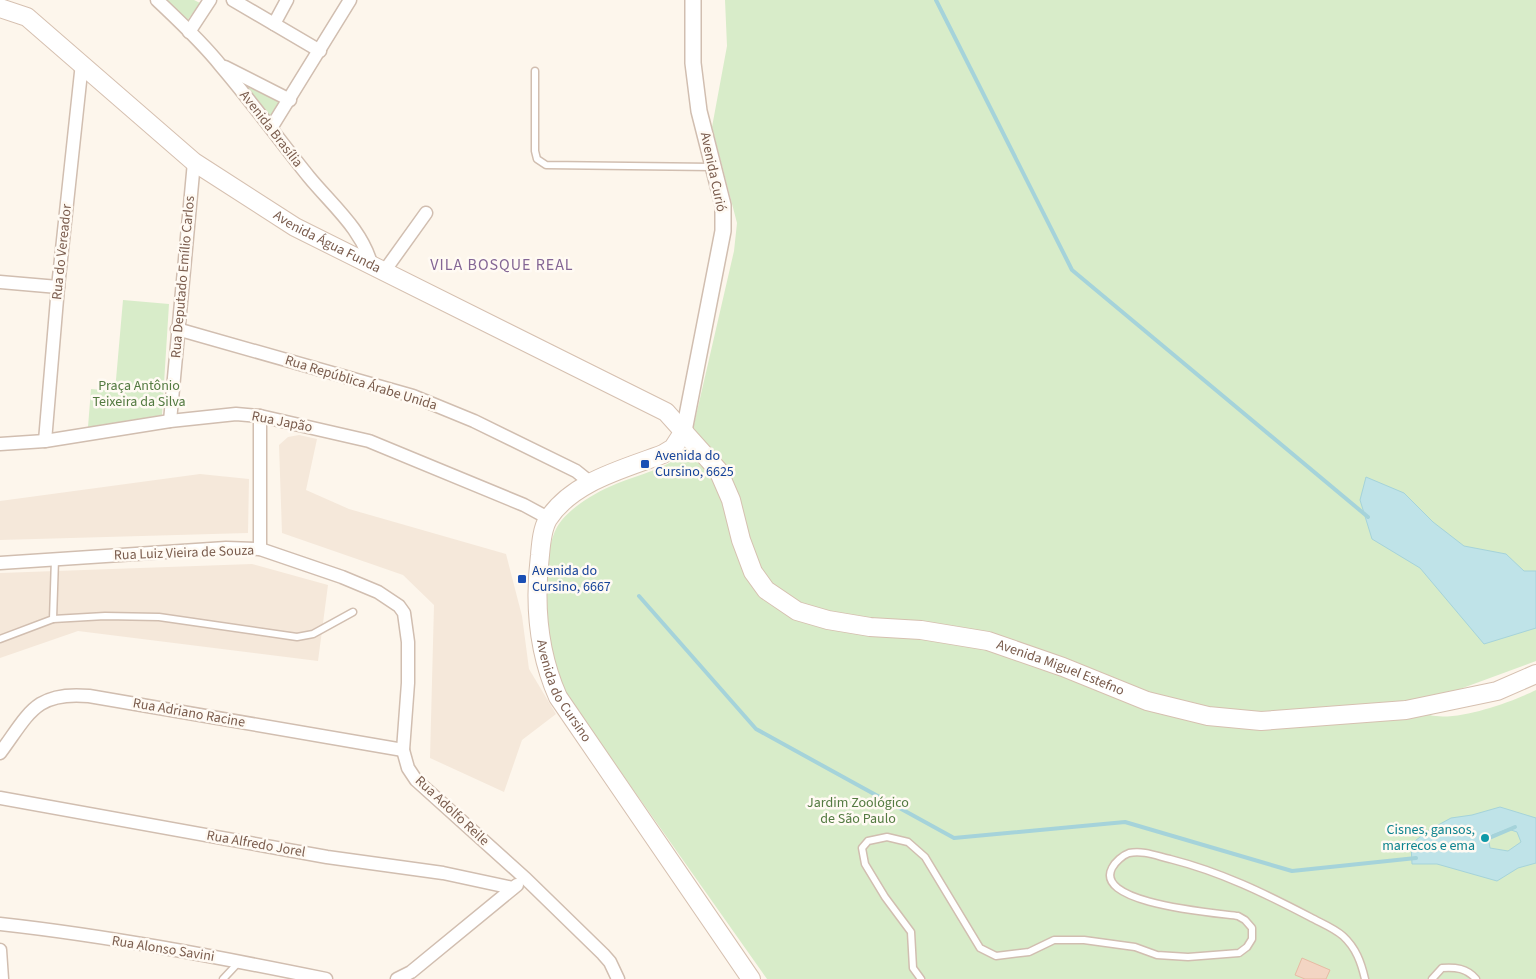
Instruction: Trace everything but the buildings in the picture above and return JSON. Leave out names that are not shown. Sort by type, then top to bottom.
[{"type":"main road","name":"Avenida Água Funda","points":[[0,8],[27,17],[194,162],[295,227],[378,270],[461,308],[657,407],[666,412],[684,430]]},
{"type":"main road","points":[[548,518],[562,504],[591,482],[663,454],[673,448],[684,430]]},
{"type":"main road","name":"Avenida Miguel Estefno","points":[[684,430],[718,470],[731,500],[741,540],[753,572],[766,590],[797,611],[828,620],[988,641],[1063,667],[1147,701],[1208,716],[1261,721],[1406,710],[1497,691],[1536,674]]},
{"type":"main road","name":"Avenida do Cursino","points":[[548,518],[544,530],[537,578],[538,622],[542,652],[558,697],[751,979]]},
{"type":"street","name":"Avenida Brasília","points":[[157,0],[220,64],[361,239],[378,270]]},
{"type":"street","points":[[189,32],[210,0]]},
{"type":"street","points":[[233,0],[320,51]]},
{"type":"street","points":[[274,24],[287,0]]},
{"type":"street","points":[[271,128],[350,0]]},
{"type":"street","name":"Avenida Curió","points":[[684,430],[723,231],[723,205],[699,111],[693,63],[693,0]]},
{"type":"street","name":"Rua do Vereador","points":[[45,441],[58,287],[82,63]]},
{"type":"street","points":[[220,64],[290,100]]},
{"type":"street","name":"Rua Deputado Emílio Carlos","points":[[170,421],[177,329],[194,162]]},
{"type":"street","points":[[378,270],[426,213]]},
{"type":"street","points":[[0,282],[58,287]]},
{"type":"street","name":"Rua República Árabe Unida","points":[[177,329],[413,396],[483,425],[576,472],[591,482]]},
{"type":"street","name":"Rua Japão","points":[[0,444],[45,441],[170,421],[236,414],[260,416],[385,447],[524,505],[548,518]]},
{"type":"street","points":[[260,416],[260,549]]},
{"type":"street","name":"Rua Luiz Vieira de Souza","points":[[0,563],[226,548],[260,549],[342,577],[390,598]]},
{"type":"street","name":"Rua Adolfo Reile","points":[[390,598],[404,613],[408,642],[408,683],[403,750],[408,768],[416,780],[526,879],[604,954],[618,979]]},
{"type":"street","name":"Rua Adriano Racine","points":[[0,753],[40,703],[59,695],[68,694],[403,750]]},
{"type":"street","name":"Rua Alfredo Jorel","points":[[0,798],[317,855],[443,873],[512,888]]},
{"type":"street","points":[[397,979],[411,972],[512,888],[526,879]]},
{"type":"street","name":"Rua Alonso Savini","points":[[0,924],[44,929],[240,962],[326,979]]},
{"type":"street","points":[[0,950],[2,979]]},
{"type":"lane","points":[[535,71],[535,152],[537,159],[542,163],[546,165],[583,166],[712,167]]},
{"type":"lane","points":[[53,618],[55,560]]},
{"type":"lane","points":[[0,639],[53,618],[105,616],[160,617],[297,637],[313,634],[353,612]]},
{"type":"lane","points":[[921,979],[913,968],[912,932],[885,897],[865,864],[862,848],[868,841],[887,837],[908,842],[925,857],[980,948],[996,956],[1028,952],[1054,940],[1084,940],[1135,947],[1157,955],[1188,957],[1239,953],[1247,947],[1252,939],[1252,928],[1246,920],[1238,916],[1180,908],[1134,898],[1113,885],[1110,876],[1112,869],[1118,861],[1128,854],[1145,852],[1195,866],[1248,885],[1342,935],[1354,948],[1365,979]]},
{"type":"lane","points":[[223,979],[240,962]]},
{"type":"lane","points":[[1432,979],[1442,968],[1455,967],[1472,974],[1476,979]]},
{"type":"shaded area","points":[[299,435],[317,439],[306,490],[349,509],[506,554],[522,616],[529,669],[556,714],[522,740],[504,792],[430,758],[434,605],[403,575],[282,533],[279,445],[288,437]]},
{"type":"shaded area","points":[[200,474],[249,479],[248,533],[0,540],[0,501]]},
{"type":"shaded area","points":[[252,564],[328,585],[318,661],[78,631],[0,658],[0,573]]},
{"type":"green space","points":[[165,0],[194,0],[200,3],[187,21]]},
{"type":"green space","name":"Jardim Zoológico de São Paulo","points":[[725,0],[1536,0],[1536,661],[1460,689],[1430,715],[1454,716],[1484,710],[1536,690],[1536,979],[767,979],[565,693],[551,650],[545,611],[549,552],[560,522],[579,504],[602,490],[668,464],[678,458],[689,446],[734,251],[737,223],[712,127],[727,46]]},
{"type":"green space","points":[[234,75],[284,101],[270,120]]},
{"type":"green space","name":"Praça Antônio Teixeira da Silva","points":[[123,300],[169,304],[162,415],[88,427],[91,389],[115,391]]},
{"type":"water","points":[[1366,477],[1404,493],[1433,522],[1464,546],[1506,554],[1524,571],[1536,571],[1536,628],[1484,644],[1420,568],[1372,539],[1360,500]]},
{"type":"water","points":[[1500,807],[1536,818],[1536,863],[1518,868],[1497,881],[1437,864],[1412,864],[1411,844],[1429,830],[1451,818],[1472,815]],"holes":[[[1508,829],[1517,832],[1521,842],[1508,851],[1490,848],[1489,842],[1492,835]]]},
{"type":"waterway","points":[[936,0],[1072,270],[1368,517]]},
{"type":"waterway","points":[[639,596],[756,729],[954,838],[1125,822],[1292,871],[1416,858]]},
{"type":"waterway","points":[[1487,839],[1515,827]]},
{"type":"place","name":"Avenida do Cursino, 6625","points":[[645,464]]},
{"type":"place","name":"Avenida do Cursino, 6667","points":[[522,579]]},
{"type":"place","name":"Cisnes, gansos, marrecos e ema","points":[[1485,838]]},
{"type":"district","name":"VILA BOSQUE REAL","points":[[502,265]]}]
